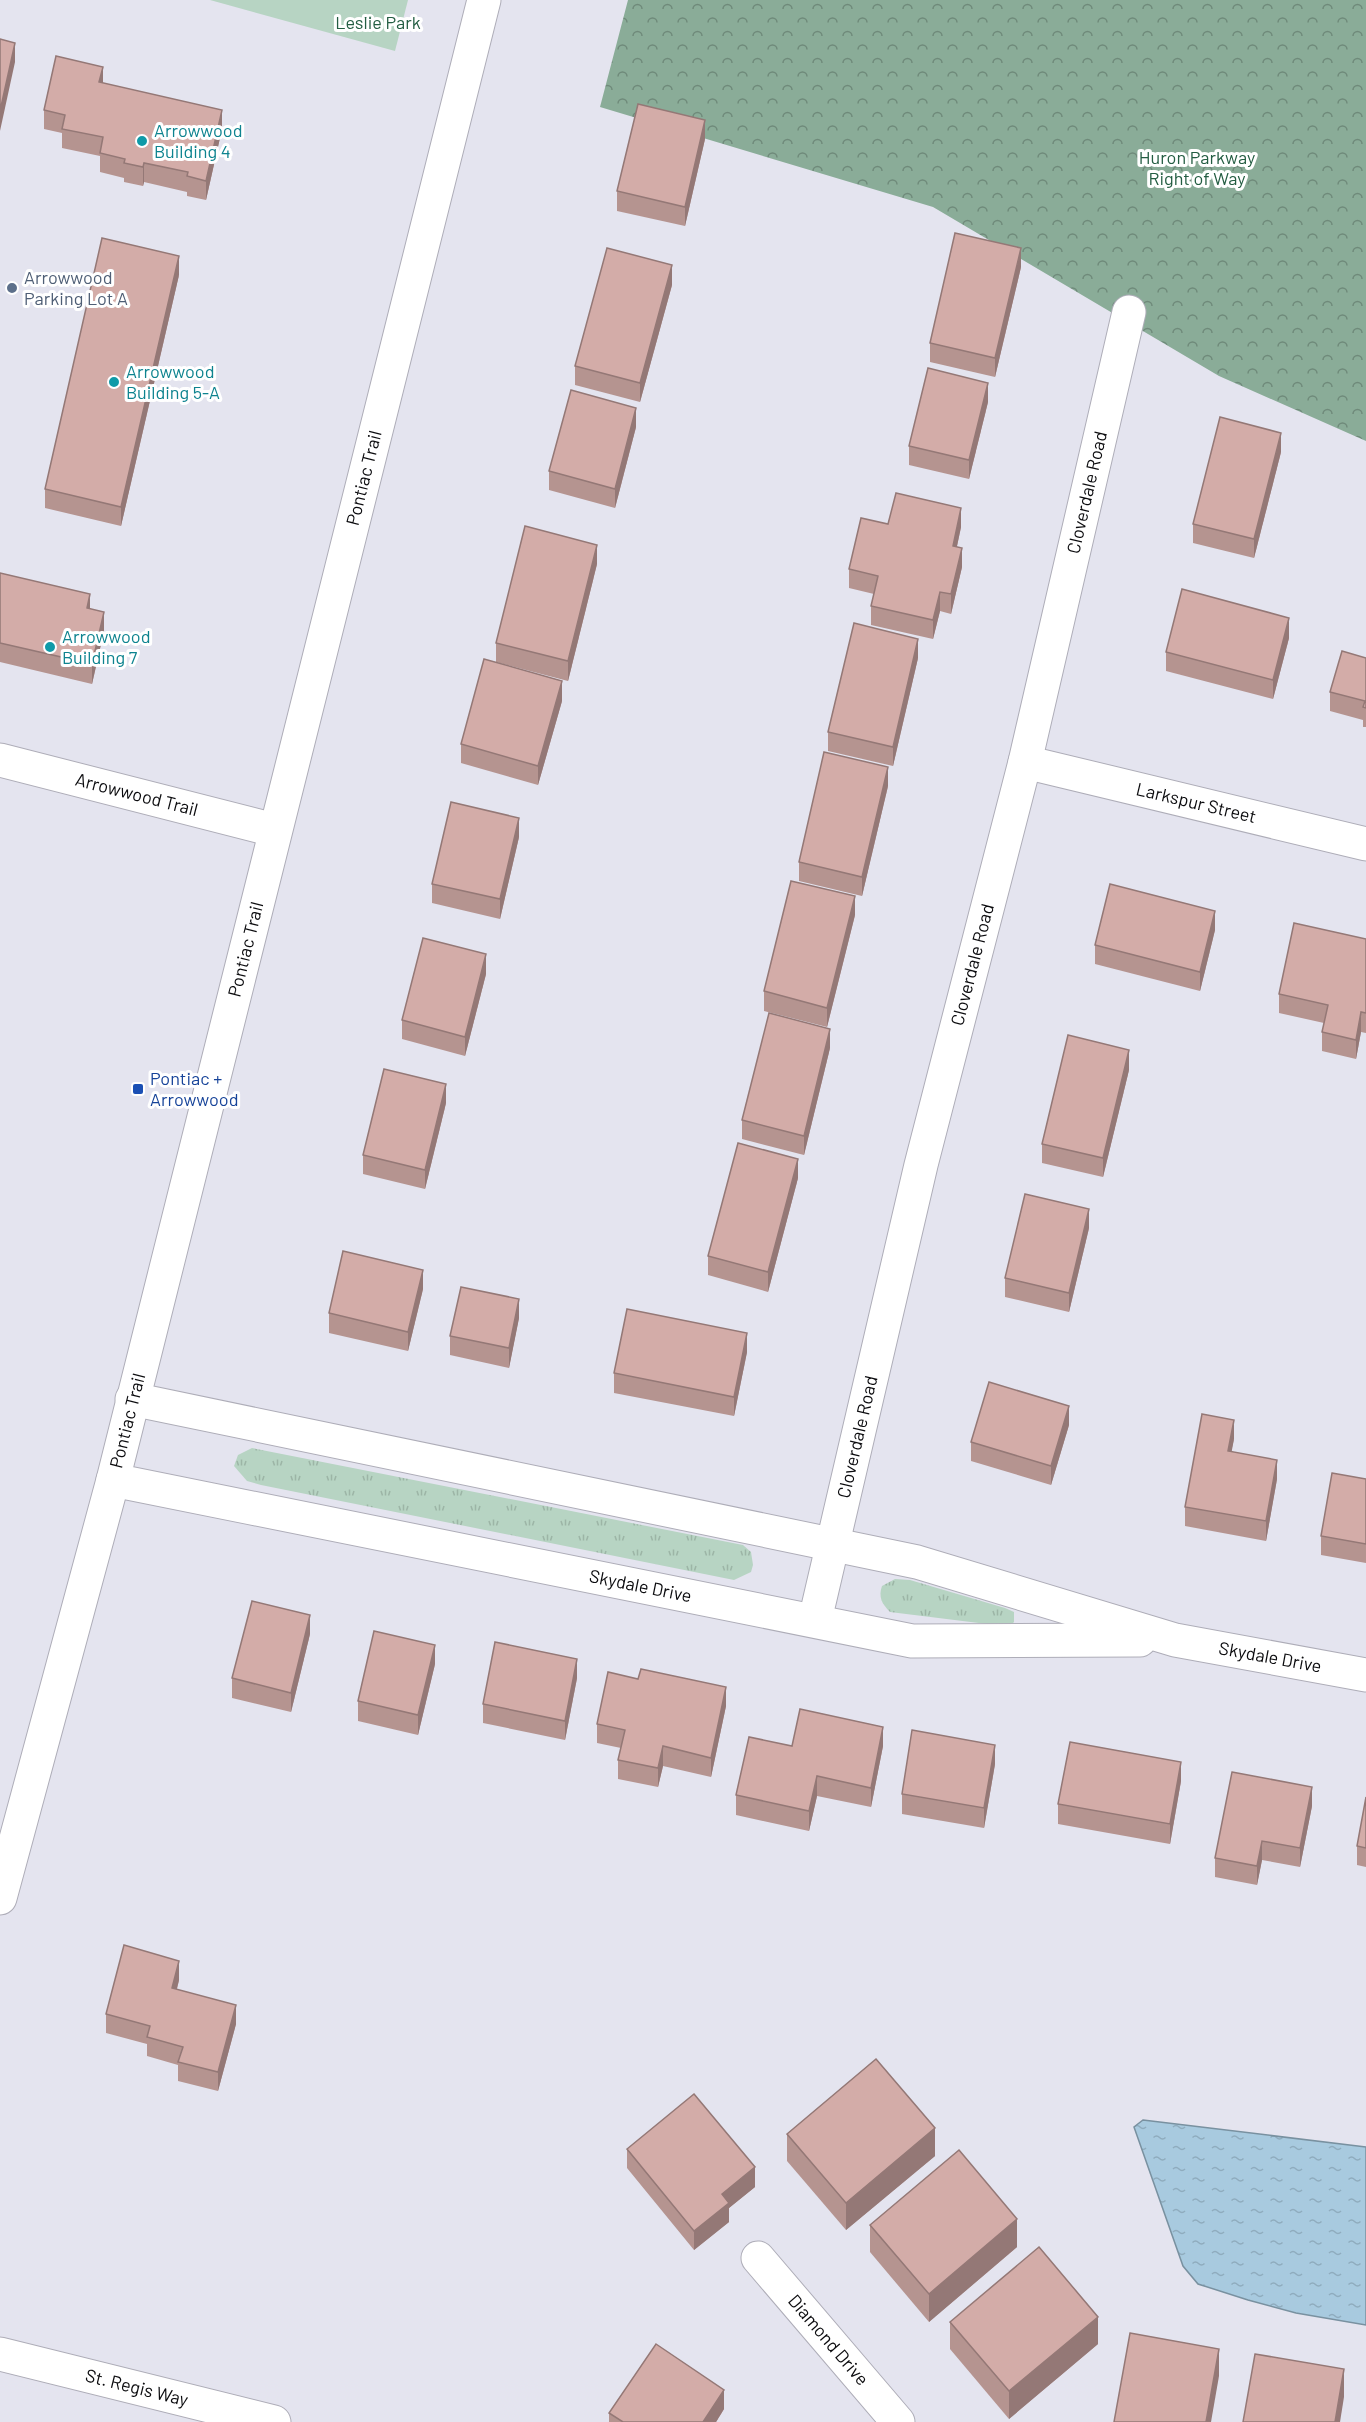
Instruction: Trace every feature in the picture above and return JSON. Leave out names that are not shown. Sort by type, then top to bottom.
[{"type":"street","name":"Pontiac Trail","points":[[0,1898],[112,1480],[484,0]]},
{"type":"street","name":"Cloverdale Road","points":[[815,1620],[921,1165],[1025,762],[1129,312]]},
{"type":"street","name":"Arrowwood Trail","points":[[0,760],[274,830]]},
{"type":"street","name":"Larkspur Street","points":[[1025,762],[1366,844]]},
{"type":"street","name":"Skydale Drive","points":[[132,1399],[917,1562],[1175,1640],[1366,1675]]},
{"type":"street","name":"Skydale Drive","points":[[112,1480],[912,1641],[1175,1640]]},
{"type":"street","name":"Diamond Drive","points":[[758,2258],[898,2422]]},
{"type":"street","name":"St. Regis Way","points":[[0,2354],[274,2422]]},
{"type":"green space","name":"Leslie Park","points":[[210,0],[408,0],[395,51]]},
{"type":"green space","name":"Huron Parkway Right of Way","points":[[628,0],[1366,0],[1366,441],[1219,376],[933,207],[600,107]]},
{"type":"green space","points":[[252,1448],[743,1545],[751,1552],[753,1565],[751,1572],[734,1580],[261,1485],[247,1481],[234,1466],[238,1455]]},
{"type":"green space","points":[[895,1579],[910,1580],[1005,1608],[1014,1612],[1014,1622],[1010,1626],[1003,1626],[890,1612],[880,1594],[882,1586]]},
{"type":"water","points":[[1143,2120],[1366,2147],[1366,2325],[1296,2313],[1198,2284],[1183,2266],[1134,2127]]},
{"type":"building","points":[[0,39],[15,43],[0,111]]},
{"type":"building","name":"Arrowwood Building 4","points":[[56,56],[103,67],[99,82],[222,110],[206,181],[187,176],[188,172],[144,163],[143,167],[124,163],[125,159],[100,153],[103,137],[62,129],[65,115],[44,110]]},
{"type":"building","points":[[638,104],[705,120],[685,207],[617,191]]},
{"type":"building","points":[[955,233],[1021,248],[995,358],[930,343]]},
{"type":"building","name":"Arrowwood Building 5-A","points":[[102,238],[179,256],[121,507],[45,489]]},
{"type":"building","points":[[607,248],[672,265],[640,383],[575,366]]},
{"type":"building","points":[[928,368],[988,383],[969,460],[909,446]]},
{"type":"building","points":[[571,390],[636,408],[615,489],[549,471]]},
{"type":"building","points":[[1220,417],[1281,433],[1254,539],[1193,524]]},
{"type":"building","points":[[896,493],[961,508],[953,546],[962,548],[951,594],[940,592],[933,620],[871,606],[878,576],[849,569],[861,518],[888,524]]},
{"type":"building","points":[[525,526],[597,545],[568,661],[496,643]]},
{"type":"building","name":"Arrowwood Building 7","points":[[0,573],[90,594],[87,608],[104,612],[92,664],[0,643]]},
{"type":"building","points":[[1182,589],[1289,618],[1273,680],[1166,652]]},
{"type":"building","points":[[854,623],[918,639],[893,747],[828,732]]},
{"type":"building","points":[[1342,651],[1366,658],[1366,708],[1363,707],[1365,701],[1330,692]]},
{"type":"building","points":[[484,659],[562,681],[538,766],[461,744]]},
{"type":"building","points":[[824,752],[888,767],[862,877],[799,862]]},
{"type":"building","points":[[451,802],[519,818],[500,899],[432,884]]},
{"type":"building","points":[[791,881],[855,896],[827,1008],[764,991]]},
{"type":"building","points":[[1110,884],[1215,911],[1200,972],[1095,945]]},
{"type":"building","points":[[1294,923],[1366,939],[1366,1013],[1361,1012],[1356,1040],[1322,1032],[1328,1005],[1279,994]]},
{"type":"building","points":[[423,938],[486,954],[465,1037],[402,1020]]},
{"type":"building","points":[[769,1013],[830,1029],[804,1136],[742,1120]]},
{"type":"building","points":[[1068,1035],[1129,1050],[1103,1158],[1042,1144]]},
{"type":"building","points":[[384,1069],[446,1084],[425,1170],[363,1155]]},
{"type":"building","points":[[738,1143],[798,1159],[768,1272],[708,1256]]},
{"type":"building","points":[[1025,1194],[1089,1209],[1069,1293],[1005,1278]]},
{"type":"building","points":[[343,1251],[423,1270],[408,1332],[329,1313]]},
{"type":"building","points":[[461,1287],[519,1299],[509,1348],[450,1336]]},
{"type":"building","points":[[627,1309],[747,1333],[734,1397],[614,1373]]},
{"type":"building","points":[[989,1382],[1069,1406],[1051,1466],[971,1442]]},
{"type":"building","points":[[1202,1414],[1234,1420],[1228,1451],[1277,1460],[1266,1521],[1185,1507]]},
{"type":"building","points":[[1332,1473],[1366,1479],[1366,1544],[1321,1536]]},
{"type":"building","points":[[252,1601],[310,1615],[291,1693],[232,1678]]},
{"type":"building","points":[[374,1631],[435,1645],[418,1715],[358,1701]]},
{"type":"building","points":[[495,1642],[577,1659],[565,1721],[483,1704]]},
{"type":"building","points":[[641,1669],[726,1687],[711,1758],[663,1746],[658,1768],[618,1760],[625,1730],[597,1724],[608,1672],[638,1679]]},
{"type":"building","points":[[800,1709],[883,1727],[871,1788],[817,1776],[809,1811],[736,1795],[749,1737],[792,1746]]},
{"type":"building","points":[[912,1730],[995,1745],[984,1808],[902,1794]]},
{"type":"building","points":[[1070,1742],[1181,1762],[1170,1824],[1058,1804]]},
{"type":"building","points":[[1232,1772],[1312,1787],[1300,1848],[1262,1841],[1257,1866],[1215,1858]]},
{"type":"building","points":[[1366,1797],[1366,1848],[1357,1846]]},
{"type":"building","points":[[124,1945],[179,1961],[172,1988],[236,2005],[218,2072],[178,2062],[183,2047],[147,2037],[150,2026],[106,2014]]},
{"type":"building","points":[[876,2059],[935,2128],[846,2203],[787,2134]]},
{"type":"building","points":[[694,2094],[755,2167],[722,2194],[729,2203],[694,2231],[627,2149]]},
{"type":"building","points":[[959,2150],[1017,2219],[929,2294],[870,2225]]},
{"type":"building","points":[[1039,2247],[1098,2317],[1009,2391],[950,2322]]},
{"type":"building","points":[[1130,2333],[1219,2349],[1206,2422],[1114,2422]]},
{"type":"building","points":[[656,2344],[724,2390],[703,2422],[623,2422],[609,2413]]},
{"type":"building","points":[[1255,2354],[1344,2369],[1335,2422],[1243,2422]]},
{"type":"place","name":"Arrowwood Building 4","points":[[142,141]]},
{"type":"place","name":"Arrowwood Parking Lot A","points":[[12,288]]},
{"type":"place","name":"Arrowwood Building 5-A","points":[[114,382]]},
{"type":"place","name":"Arrowwood Building 7","points":[[50,647]]},
{"type":"place","name":"Pontiac + Arrowwood","points":[[138,1089]]}]
